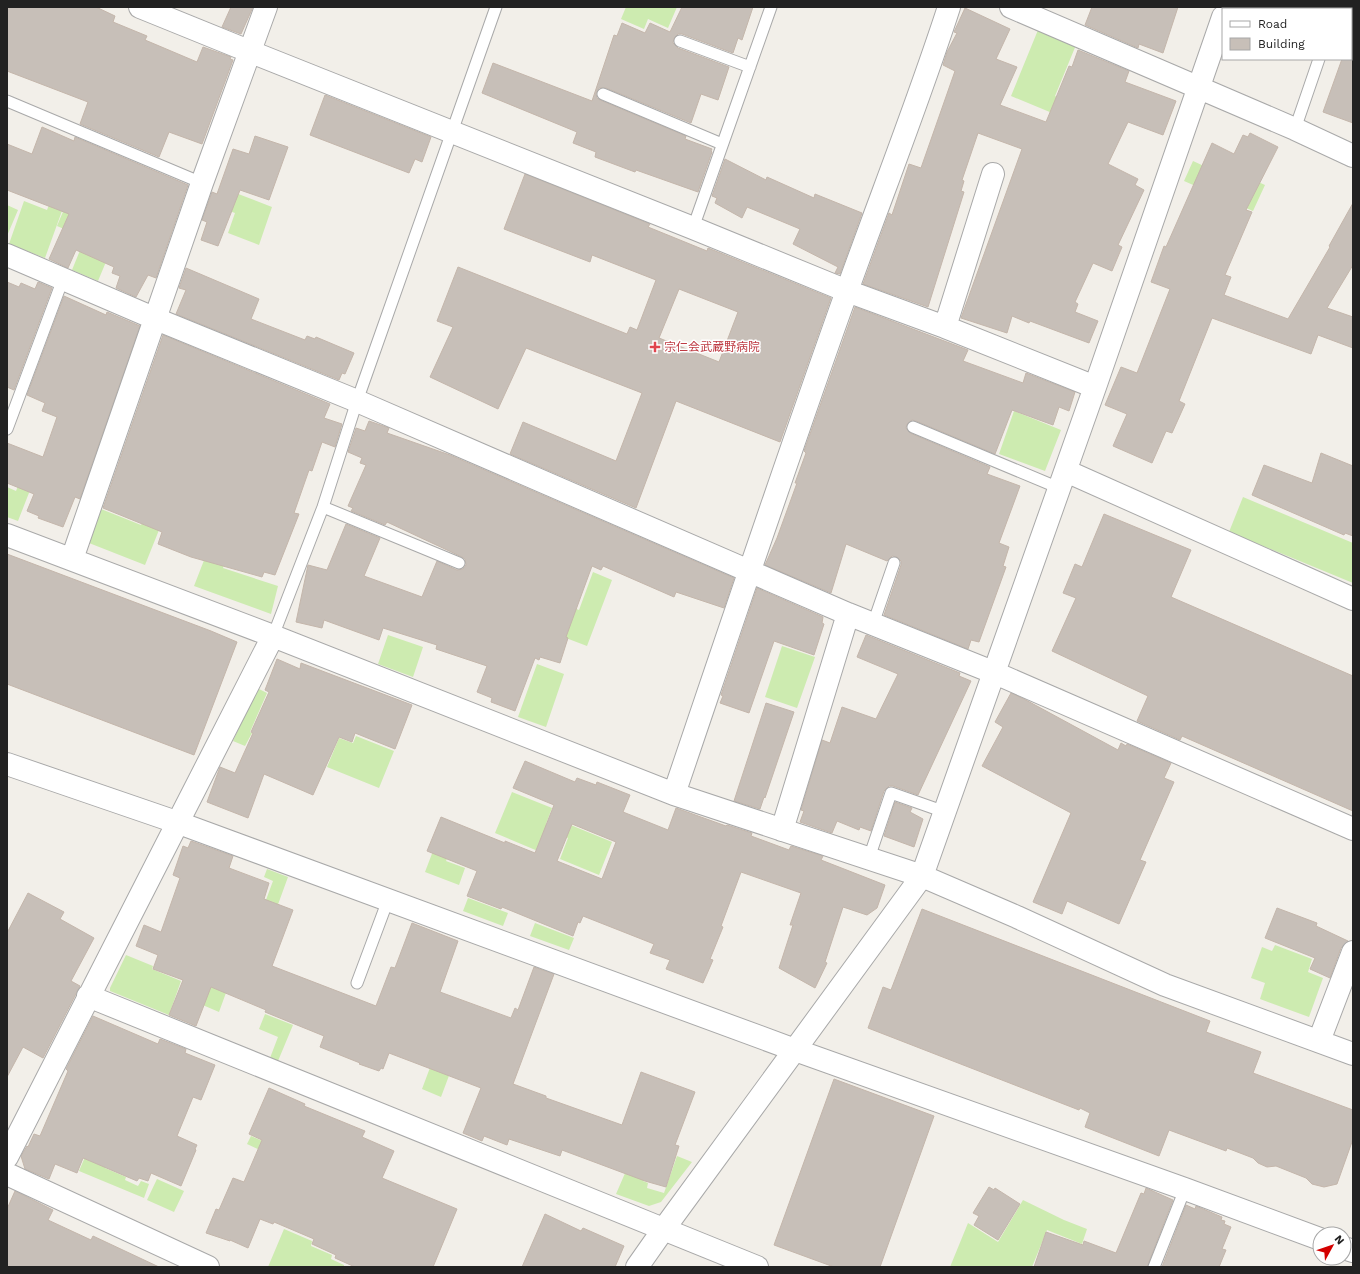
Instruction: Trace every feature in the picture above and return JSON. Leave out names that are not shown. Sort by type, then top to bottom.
[{"type":"street","points":[[140,7],[847,291],[945,327],[1095,387]]},
{"type":"street","points":[[72,559],[202,183],[266,7]]},
{"type":"street","points":[[674,794],[749,571],[847,291],[927,74],[949,7]]},
{"type":"street","points":[[1011,7],[1295,129],[1353,156]]},
{"type":"street","points":[[637,1267],[922,876],[995,673],[1222,20]]},
{"type":"street","points":[[945,327],[993,174]]},
{"type":"street","points":[[7,255],[156,319],[357,401],[848,614],[995,673],[1353,829]]},
{"type":"street","points":[[1062,479],[1353,599]]},
{"type":"street","points":[[7,535],[273,636],[674,794],[922,876],[1017,917],[1165,985],[1353,1054]]},
{"type":"street","points":[[782,830],[848,614]]},
{"type":"street","points":[[7,1157],[88,996],[179,823],[273,636]]},
{"type":"street","points":[[7,764],[179,823],[796,1050],[1312,1236]]},
{"type":"street","points":[[1319,1041],[1353,952]]},
{"type":"street","points":[[88,996],[757,1267]]},
{"type":"street","points":[[7,1174],[208,1267]]},
{"type":"lane","points":[[273,636],[323,507],[357,401],[496,7]]},
{"type":"lane","points":[[693,228],[771,7]]},
{"type":"lane","points":[[680,41],[750,67]]},
{"type":"lane","points":[[1295,129],[1320,60]]},
{"type":"lane","points":[[603,94],[722,144]]},
{"type":"lane","points":[[7,101],[202,183]]},
{"type":"lane","points":[[7,429],[63,279]]},
{"type":"lane","points":[[913,427],[1062,479]]},
{"type":"lane","points":[[323,507],[459,563]]},
{"type":"lane","points":[[873,624],[894,562]]},
{"type":"lane","points":[[869,858],[891,793],[945,812]]},
{"type":"lane","points":[[357,983],[388,900]]},
{"type":"lane","points":[[1154,1267],[1185,1189]]},
{"type":"green space","points":[[626,7],[677,7],[668,28],[648,19],[644,29],[621,19]]},
{"type":"green space","points":[[1038,30],[1076,45],[1055,96],[1087,110],[1081,125],[1011,96]]},
{"type":"green space","points":[[1193,161],[1228,177],[1232,170],[1265,185],[1253,211],[1184,181]]},
{"type":"green space","points":[[220,187],[272,207],[259,245],[228,233],[235,213],[213,205]]},
{"type":"green space","points":[[54,192],[67,197],[45,258],[9,244],[24,201],[47,210]]},
{"type":"green space","points":[[70,195],[123,221],[98,281],[72,270],[85,238],[57,226]]},
{"type":"green space","points":[[7,205],[18,210],[7,236]]},
{"type":"green space","points":[[1014,411],[1061,430],[1045,471],[999,454]]},
{"type":"green space","points":[[22,476],[34,480],[18,521],[7,517],[7,487],[16,491]]},
{"type":"green space","points":[[1243,497],[1353,543],[1353,583],[1229,532]]},
{"type":"green space","points":[[171,500],[145,565],[89,543],[101,509],[141,525],[149,505]]},
{"type":"green space","points":[[220,519],[235,524],[223,568],[278,586],[271,614],[194,586]]},
{"type":"green space","points":[[593,572],[612,580],[587,646],[503,614],[571,607],[579,610]]},
{"type":"green space","points":[[388,635],[423,647],[413,677],[378,664]]},
{"type":"green space","points":[[782,646],[815,657],[797,708],[765,697]]},
{"type":"green space","points":[[537,664],[564,674],[546,727],[518,717]]},
{"type":"green space","points":[[257,688],[267,693],[250,732],[252,733],[245,746],[233,741]]},
{"type":"green space","points":[[356,736],[394,751],[379,788],[327,767],[339,738],[353,743]]},
{"type":"green space","points":[[512,792],[552,808],[546,824],[555,827],[545,854],[495,833]]},
{"type":"green space","points":[[561,821],[612,842],[599,875],[560,859],[568,838],[556,833]]},
{"type":"green space","points":[[433,851],[448,856],[446,861],[465,868],[459,885],[425,872]]},
{"type":"green space","points":[[267,869],[288,877],[276,910],[263,908],[273,881],[264,877]]},
{"type":"green space","points":[[468,898],[508,913],[503,926],[463,911]]},
{"type":"green space","points":[[535,923],[574,938],[569,950],[530,936]]},
{"type":"green space","points":[[1275,945],[1312,959],[1308,972],[1323,978],[1309,1017],[1260,999],[1265,983],[1251,978],[1262,947],[1272,951]]},
{"type":"green space","points":[[126,955],[153,966],[152,969],[181,981],[169,1015],[110,991],[110,988]]},
{"type":"green space","points":[[206,982],[227,990],[219,1012],[198,1003]]},
{"type":"green space","points":[[265,1014],[293,1025],[278,1061],[270,1058],[278,1037],[259,1029]]},
{"type":"green space","points":[[431,1065],[450,1073],[441,1097],[422,1089]]},
{"type":"green space","points":[[94,1136],[114,1144],[105,1168],[126,1177],[125,1180],[138,1186],[141,1181],[149,1184],[144,1198],[79,1171]]},
{"type":"green space","points":[[251,1136],[267,1143],[279,1159],[247,1144]]},
{"type":"green space","points":[[677,1156],[692,1162],[661,1202],[649,1206],[616,1194],[626,1171],[644,1176],[643,1181],[648,1183],[647,1188],[664,1193]]},
{"type":"green space","points":[[157,1179],[184,1191],[174,1212],[147,1200]]},
{"type":"green space","points":[[1023,1200],[1064,1220],[1087,1229],[1082,1244],[1047,1230],[1032,1267],[950,1267],[968,1223],[998,1242]]},
{"type":"green space","points":[[284,1229],[312,1241],[311,1246],[332,1255],[331,1259],[344,1265],[344,1267],[268,1267]]},
{"type":"building","points":[[7,7],[96,7],[115,16],[113,22],[147,36],[145,40],[197,62],[203,47],[231,57],[230,59],[233,60],[202,144],[169,132],[159,157],[80,124],[88,102],[7,71]]},
{"type":"building","points":[[231,7],[253,7],[241,34],[222,27]]},
{"type":"building","points":[[682,7],[753,7],[742,40],[738,38],[733,53],[682,34],[678,34],[674,38],[673,43],[678,48],[729,67],[718,100],[701,94],[691,123],[606,88],[599,88],[596,94],[597,98],[600,100],[686,136],[685,139],[712,149],[698,192],[636,170],[635,172],[595,157],[596,152],[573,143],[577,132],[482,93],[493,63],[592,101],[614,35],[617,36],[622,23],[645,33],[650,23],[670,32]]},
{"type":"building","points":[[1092,7],[1178,7],[1163,53],[1139,44],[1138,48],[1085,25]]},
{"type":"building","points":[[965,8],[1010,29],[996,59],[1017,67],[1000,105],[1046,122],[1069,66],[1072,67],[1078,50],[1129,71],[1125,82],[1176,101],[1163,135],[1128,122],[1108,164],[1138,179],[1135,185],[1144,190],[1118,245],[1122,247],[1112,271],[1093,263],[1075,302],[1078,304],[1075,312],[1098,321],[1089,343],[1030,321],[1029,323],[1012,316],[1007,333],[961,318],[1022,149],[978,133],[962,180],[964,181],[961,191],[964,192],[928,307],[863,284],[889,213],[892,215],[909,164],[921,168],[955,71],[943,65],[947,52],[957,33],[954,32]]},
{"type":"building","points":[[1353,36],[1353,123],[1323,112],[1342,60],[1352,60]]},
{"type":"building","points":[[325,95],[431,137],[422,162],[415,159],[409,173],[310,135]]},
{"type":"building","points":[[42,127],[74,141],[75,137],[188,185],[156,278],[148,275],[136,297],[116,288],[120,276],[112,273],[114,267],[76,250],[68,268],[49,259],[69,214],[7,190],[7,144],[32,154]]},
{"type":"building","points":[[1250,133],[1278,147],[1246,210],[1252,212],[1225,275],[1231,277],[1224,295],[1288,319],[1330,247],[1329,246],[1353,203],[1353,265],[1327,308],[1353,317],[1353,348],[1318,335],[1311,354],[1212,318],[1179,401],[1185,404],[1172,433],[1166,431],[1152,463],[1113,446],[1127,414],[1105,405],[1121,367],[1137,373],[1170,289],[1151,282],[1164,246],[1166,247],[1212,143],[1234,154],[1243,135],[1248,137]]},
{"type":"building","points":[[255,136],[288,147],[269,200],[240,190],[218,246],[201,240],[207,222],[202,220],[212,192],[217,194],[233,149],[249,154]]},
{"type":"building","points":[[725,159],[766,180],[767,177],[814,198],[815,194],[862,213],[840,274],[835,273],[838,267],[793,244],[800,229],[747,207],[742,218],[715,203],[717,198],[712,196]]},
{"type":"building","points":[[525,174],[650,224],[648,227],[707,251],[708,248],[831,298],[780,442],[676,401],[636,508],[510,454],[523,422],[616,461],[642,393],[526,348],[498,409],[430,377],[453,327],[437,321],[458,267],[627,334],[630,327],[637,330],[656,280],[592,255],[590,262],[504,229]],"holes":[[[679,289],[738,312],[719,362],[659,338]]]},
{"type":"building","points":[[186,268],[259,299],[251,319],[305,340],[307,336],[315,339],[316,337],[354,353],[345,374],[342,373],[339,380],[176,314],[186,290],[179,288]]},
{"type":"building","points":[[7,282],[19,287],[21,283],[35,289],[38,282],[52,288],[14,390],[7,387]]},
{"type":"building","points":[[64,296],[106,315],[107,312],[140,326],[80,499],[75,497],[63,527],[38,518],[39,516],[27,511],[34,494],[7,483],[7,443],[43,457],[57,417],[42,411],[45,403],[27,395]]},
{"type":"building","points":[[855,307],[968,350],[963,361],[1023,383],[1026,373],[1075,392],[1069,411],[1059,407],[1053,425],[1012,410],[995,454],[916,421],[912,420],[907,424],[906,428],[910,433],[990,467],[987,474],[1020,486],[999,543],[1009,547],[1003,566],[1006,567],[979,642],[971,640],[968,649],[884,615],[901,565],[901,561],[897,557],[892,556],[887,561],[846,544],[831,593],[765,565],[777,538],[797,483],[795,483],[806,453],[804,451]]},
{"type":"building","points":[[163,335],[330,404],[324,418],[342,424],[335,447],[322,442],[312,471],[309,470],[294,513],[299,514],[275,575],[264,572],[262,577],[191,557],[158,544],[162,532],[103,508]]},
{"type":"building","points":[[369,421],[389,428],[387,433],[450,455],[734,578],[724,608],[676,592],[674,597],[603,566],[601,570],[592,566],[566,637],[568,638],[560,663],[540,657],[539,660],[535,658],[515,711],[491,702],[492,698],[477,692],[487,666],[436,649],[437,645],[383,628],[379,640],[324,620],[322,628],[296,622],[308,565],[327,570],[346,524],[380,538],[364,576],[422,597],[437,561],[457,570],[463,569],[466,565],[465,559],[462,557],[387,522],[385,525],[351,511],[353,508],[348,506],[366,465],[360,463],[362,458],[348,452],[356,428],[365,431]]},
{"type":"building","points":[[1321,453],[1353,466],[1353,536],[1345,533],[1344,535],[1252,495],[1264,465],[1312,483]]},
{"type":"building","points":[[1104,514],[1191,550],[1171,597],[1353,676],[1353,811],[1182,736],[1180,740],[1137,721],[1148,696],[1052,651],[1076,598],[1063,593],[1075,564],[1082,567]]},
{"type":"building","points":[[7,554],[237,642],[194,755],[7,684]]},
{"type":"building","points":[[757,588],[823,617],[822,623],[824,624],[814,655],[774,641],[749,713],[720,703],[723,696],[721,695]]},
{"type":"building","points":[[866,635],[960,673],[959,676],[971,681],[918,795],[889,786],[884,791],[871,831],[860,827],[859,830],[837,821],[832,833],[800,822],[804,811],[801,810],[822,740],[830,743],[842,707],[876,719],[898,674],[857,657]]},
{"type":"building","points":[[277,659],[300,669],[301,663],[412,705],[395,749],[355,733],[352,742],[339,737],[313,795],[264,774],[248,818],[207,802],[220,767],[235,773],[269,692],[265,690]]},
{"type":"building","points":[[1011,693],[1118,750],[1121,743],[1126,746],[1127,744],[1171,763],[1164,778],[1174,782],[1140,860],[1146,862],[1119,924],[1067,901],[1062,914],[1033,902],[1071,813],[982,766],[1003,727],[995,722]]},
{"type":"building","points":[[766,703],[794,712],[760,809],[734,801]]},
{"type":"building","points":[[525,761],[575,782],[577,778],[596,785],[597,782],[630,795],[623,812],[668,830],[676,808],[726,826],[727,825],[752,833],[751,836],[789,850],[791,846],[823,856],[821,860],[885,885],[877,908],[867,915],[843,907],[825,962],[827,963],[815,988],[779,968],[793,925],[790,925],[801,893],[741,872],[721,926],[723,927],[710,959],[713,960],[703,983],[666,969],[670,960],[650,953],[654,944],[583,916],[580,923],[578,922],[573,936],[502,907],[501,909],[467,896],[477,871],[427,851],[441,817],[505,843],[505,841],[535,853],[554,805],[513,788]],"holes":[[[572,824],[616,842],[602,879],[557,861]]]},
{"type":"building","points":[[895,802],[912,808],[910,812],[923,819],[914,847],[884,836]]},
{"type":"building","points":[[191,841],[233,856],[229,868],[269,883],[264,899],[293,910],[272,966],[376,1006],[391,967],[395,968],[412,923],[458,941],[440,992],[511,1018],[515,1008],[518,1010],[534,967],[554,974],[513,1084],[546,1096],[546,1098],[622,1125],[641,1072],[695,1092],[675,1145],[679,1146],[666,1187],[645,1181],[562,1150],[560,1156],[509,1139],[507,1145],[484,1136],[482,1141],[463,1133],[481,1088],[389,1053],[383,1069],[381,1068],[379,1071],[359,1064],[360,1063],[320,1047],[324,1036],[265,1012],[266,1010],[211,987],[196,1026],[169,1015],[183,980],[153,969],[158,955],[136,946],[144,925],[161,932],[180,878],[173,875],[183,846],[188,848]]},
{"type":"building","points":[[28,893],[64,912],[60,919],[94,938],[71,981],[80,986],[43,1058],[23,1047],[7,1077],[7,933]]},
{"type":"building","points":[[1277,908],[1317,923],[1316,926],[1348,941],[1341,948],[1330,978],[1310,969],[1315,958],[1265,938]]},
{"type":"building","points":[[922,909],[1210,1021],[1206,1032],[1261,1052],[1253,1073],[1353,1110],[1353,1139],[1337,1184],[1324,1187],[1312,1184],[1306,1178],[1276,1166],[1267,1167],[1258,1163],[1253,1158],[1227,1148],[1226,1151],[1169,1130],[1159,1156],[1085,1127],[1090,1113],[1080,1108],[1079,1110],[868,1028],[883,987],[891,990]]},
{"type":"building","points":[[93,1016],[158,1044],[160,1039],[186,1049],[185,1053],[215,1065],[201,1100],[193,1097],[177,1136],[197,1145],[181,1186],[151,1173],[148,1181],[139,1178],[137,1181],[83,1158],[77,1173],[55,1164],[49,1179],[25,1169],[21,1156],[27,1146],[28,1147],[34,1134],[40,1136],[68,1071],[66,1069]]},
{"type":"building","points":[[834,1079],[934,1116],[880,1267],[834,1267],[774,1245]]},
{"type":"building","points":[[269,1088],[305,1104],[304,1106],[365,1131],[362,1137],[394,1151],[382,1178],[457,1209],[433,1267],[355,1267],[335,1258],[336,1255],[312,1244],[314,1239],[274,1222],[273,1224],[260,1219],[248,1248],[230,1240],[206,1233],[216,1209],[219,1210],[233,1178],[244,1182],[262,1140],[249,1134]]},
{"type":"building","points":[[989,1187],[994,1190],[995,1188],[1020,1204],[998,1240],[974,1225],[979,1216],[973,1213]]},
{"type":"building","points":[[1146,1188],[1173,1200],[1147,1267],[1034,1267],[1046,1232],[1083,1245],[1084,1241],[1116,1253],[1141,1193],[1144,1194]]},
{"type":"building","points":[[15,1191],[53,1210],[48,1220],[91,1240],[93,1236],[159,1267],[7,1267],[7,1209]]},
{"type":"building","points":[[1186,1205],[1195,1209],[1196,1206],[1222,1217],[1221,1220],[1225,1221],[1224,1224],[1231,1227],[1222,1249],[1226,1250],[1219,1267],[1162,1267]]},
{"type":"building","points":[[545,1214],[581,1231],[583,1228],[624,1246],[615,1267],[522,1267]]},
{"type":"place","name":"宗仁会武蔵野病院","points":[[655,347]]}]
